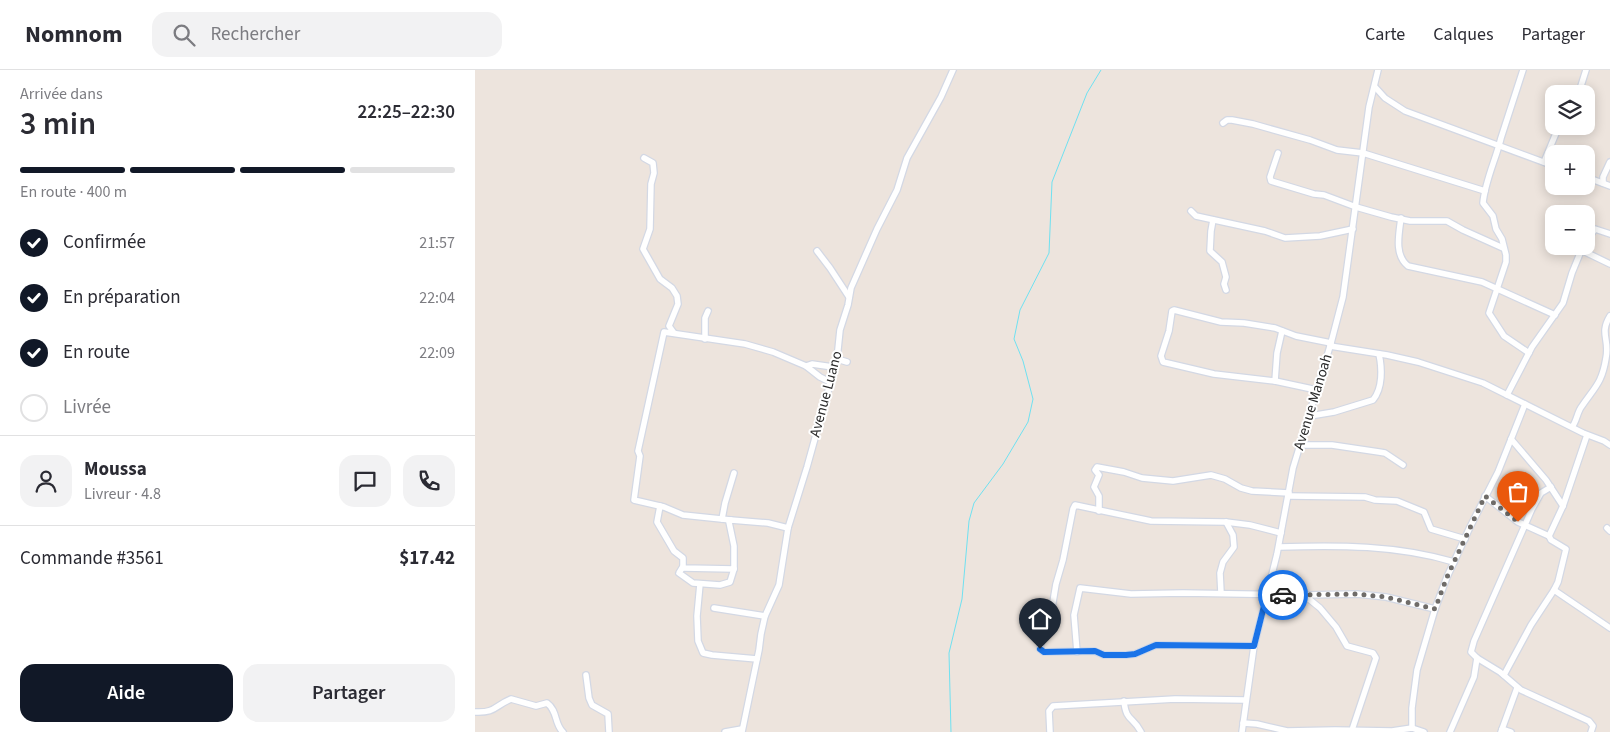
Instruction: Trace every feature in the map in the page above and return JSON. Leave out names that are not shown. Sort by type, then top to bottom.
[{"type":"street","name":"Avenue Luano","points":[[742,731],[765,616],[779,585],[788,528],[807,466],[833,367],[837,359],[840,330],[851,288],[877,228],[897,190],[907,158],[953,70]]},
{"type":"street","name":"Avenue Manoah","points":[[1242,732],[1254,646],[1279,547],[1293,468],[1331,344],[1343,297],[1369,107],[1378,70]]},
{"type":"street","points":[[1523,70],[1485,191],[1483,203],[1493,216],[1506,260],[1489,310],[1491,319],[1503,336],[1529,353]]},
{"type":"street","points":[[1581,85],[1586,70]]},
{"type":"street","points":[[1375,87],[1385,98],[1405,111],[1544,162],[1555,135]]},
{"type":"street","points":[[1223,123],[1227,120],[1232,120],[1253,124],[1310,140],[1337,150],[1363,153],[1485,191]]},
{"type":"street","points":[[1278,153],[1270,177],[1271,181],[1335,198],[1356,208],[1410,221],[1447,221],[1503,248]]},
{"type":"street","points":[[644,158],[653,163],[654,173],[651,184],[650,229],[643,249],[660,279],[673,288],[677,296],[678,304],[669,326],[674,333]]},
{"type":"street","points":[[1603,183],[1603,177],[1610,162]]},
{"type":"street","points":[[1595,180],[1610,186]]},
{"type":"street","points":[[1191,211],[1196,216],[1290,238],[1320,236],[1353,229]]},
{"type":"street","points":[[1401,218],[1399,250],[1405,263],[1409,266],[1475,280],[1555,314]]},
{"type":"street","points":[[1213,220],[1210,251],[1222,262],[1226,276],[1224,284],[1226,290]]},
{"type":"street","points":[[1595,230],[1610,234]]},
{"type":"street","points":[[817,251],[849,298]]},
{"type":"street","points":[[1507,395],[1529,353],[1565,299],[1569,280],[1579,255]]},
{"type":"street","points":[[1594,255],[1610,264]]},
{"type":"street","points":[[705,339],[705,318],[708,311]]},
{"type":"street","points":[[1317,390],[1275,381],[1215,374],[1166,364],[1161,360],[1161,356],[1169,331],[1172,311],[1221,322],[1282,330],[1296,336],[1418,362],[1483,383],[1610,445]]},
{"type":"street","points":[[1572,427],[1581,406],[1597,387],[1603,372],[1607,353],[1604,326],[1610,316]]},
{"type":"street","points":[[1275,381],[1277,353],[1282,330]]},
{"type":"street","points":[[788,528],[768,523],[683,515],[660,506],[634,500],[641,456],[638,451],[662,337],[664,332],[752,345],[806,366],[830,382]]},
{"type":"street","points":[[1309,416],[1334,412],[1373,400],[1377,396],[1382,370],[1379,354]]},
{"type":"street","points":[[837,359],[847,362]]},
{"type":"street","points":[[806,366],[812,364],[833,367]]},
{"type":"street","points":[[1412,728],[1412,708],[1417,670],[1435,609],[1454,562],[1498,472],[1525,404]]},
{"type":"street","points":[[1549,536],[1563,506],[1587,435]]},
{"type":"street","points":[[1511,439],[1551,487],[1563,506]]},
{"type":"street","points":[[1301,445],[1332,445],[1385,453],[1403,465]]},
{"type":"street","points":[[1099,511],[1099,496],[1094,487],[1099,475],[1095,470],[1097,467],[1124,472],[1142,478],[1173,481],[1211,476],[1225,478],[1241,488],[1252,491],[1289,495],[1358,497],[1402,502],[1424,512],[1431,529],[1465,539]]},
{"type":"street","points":[[722,519],[726,497],[734,474]]},
{"type":"street","points":[[1551,487],[1538,497],[1471,652],[1477,658],[1505,675],[1517,688],[1589,721],[1593,726],[1591,732]]},
{"type":"street","points":[[1485,496],[1524,526],[1549,536],[1549,539],[1566,550],[1554,590],[1531,625],[1505,675]]},
{"type":"street","points":[[660,506],[657,522],[674,551],[683,558],[682,568],[679,571],[681,575],[691,582],[700,584],[725,585],[732,580],[734,546],[729,522],[731,520]]},
{"type":"street","points":[[1254,646],[1156,645],[1135,654],[1126,655],[1104,655],[1095,651],[1044,652],[1040,649],[1043,629],[1052,608],[1074,507],[1077,506],[1151,522],[1226,522],[1250,525],[1281,533]]},
{"type":"street","points":[[1221,593],[1220,572],[1223,562],[1234,547],[1233,535],[1226,522]]},
{"type":"street","points":[[1279,547],[1369,547],[1429,555],[1454,562]]},
{"type":"street","points":[[682,568],[734,570]]},
{"type":"street","points":[[700,584],[697,616],[698,641],[701,651],[706,654],[757,659]]},
{"type":"street","points":[[1077,652],[1074,615],[1080,588],[1131,594],[1357,594],[1378,596],[1435,609]]},
{"type":"street","points":[[1554,590],[1610,628]]},
{"type":"street","points":[[1304,595],[1320,608],[1336,627],[1347,646],[1373,653],[1376,658],[1352,730]]},
{"type":"street","points":[[714,608],[765,616]]},
{"type":"street","points":[[1450,732],[1474,677],[1477,658]]},
{"type":"street","points":[[586,675],[589,695],[593,705],[608,714],[609,732]]},
{"type":"street","points":[[1511,732],[1502,731],[1517,688]]},
{"type":"street","points":[[475,712],[492,711],[500,704],[511,699],[538,706],[547,703],[553,708],[558,728],[563,732]]},
{"type":"street","points":[[1050,732],[1049,711],[1053,706],[1175,699],[1245,700]]},
{"type":"street","points":[[1124,701],[1126,714],[1135,722],[1141,732]]},
{"type":"street","points":[[1243,723],[1257,724],[1287,731],[1392,731],[1412,728],[1423,732]]},
{"type":"street","points":[[725,732],[742,731]]},
{"type":"waterway","points":[[951,732],[949,653],[962,599],[969,521],[974,503],[1003,464],[1028,422],[1033,399],[1023,361],[1014,339],[1020,310],[1049,253],[1052,182],[1087,93],[1101,70]]},
{"type":"way so far","points":[[1283,595],[1357,594],[1386,597],[1435,609],[1447,577],[1485,496],[1518,522]]},
{"type":"route","points":[[1040,649],[1044,652],[1095,651],[1104,655],[1126,655],[1135,654],[1156,645],[1254,646],[1267,594],[1283,595]]}]
